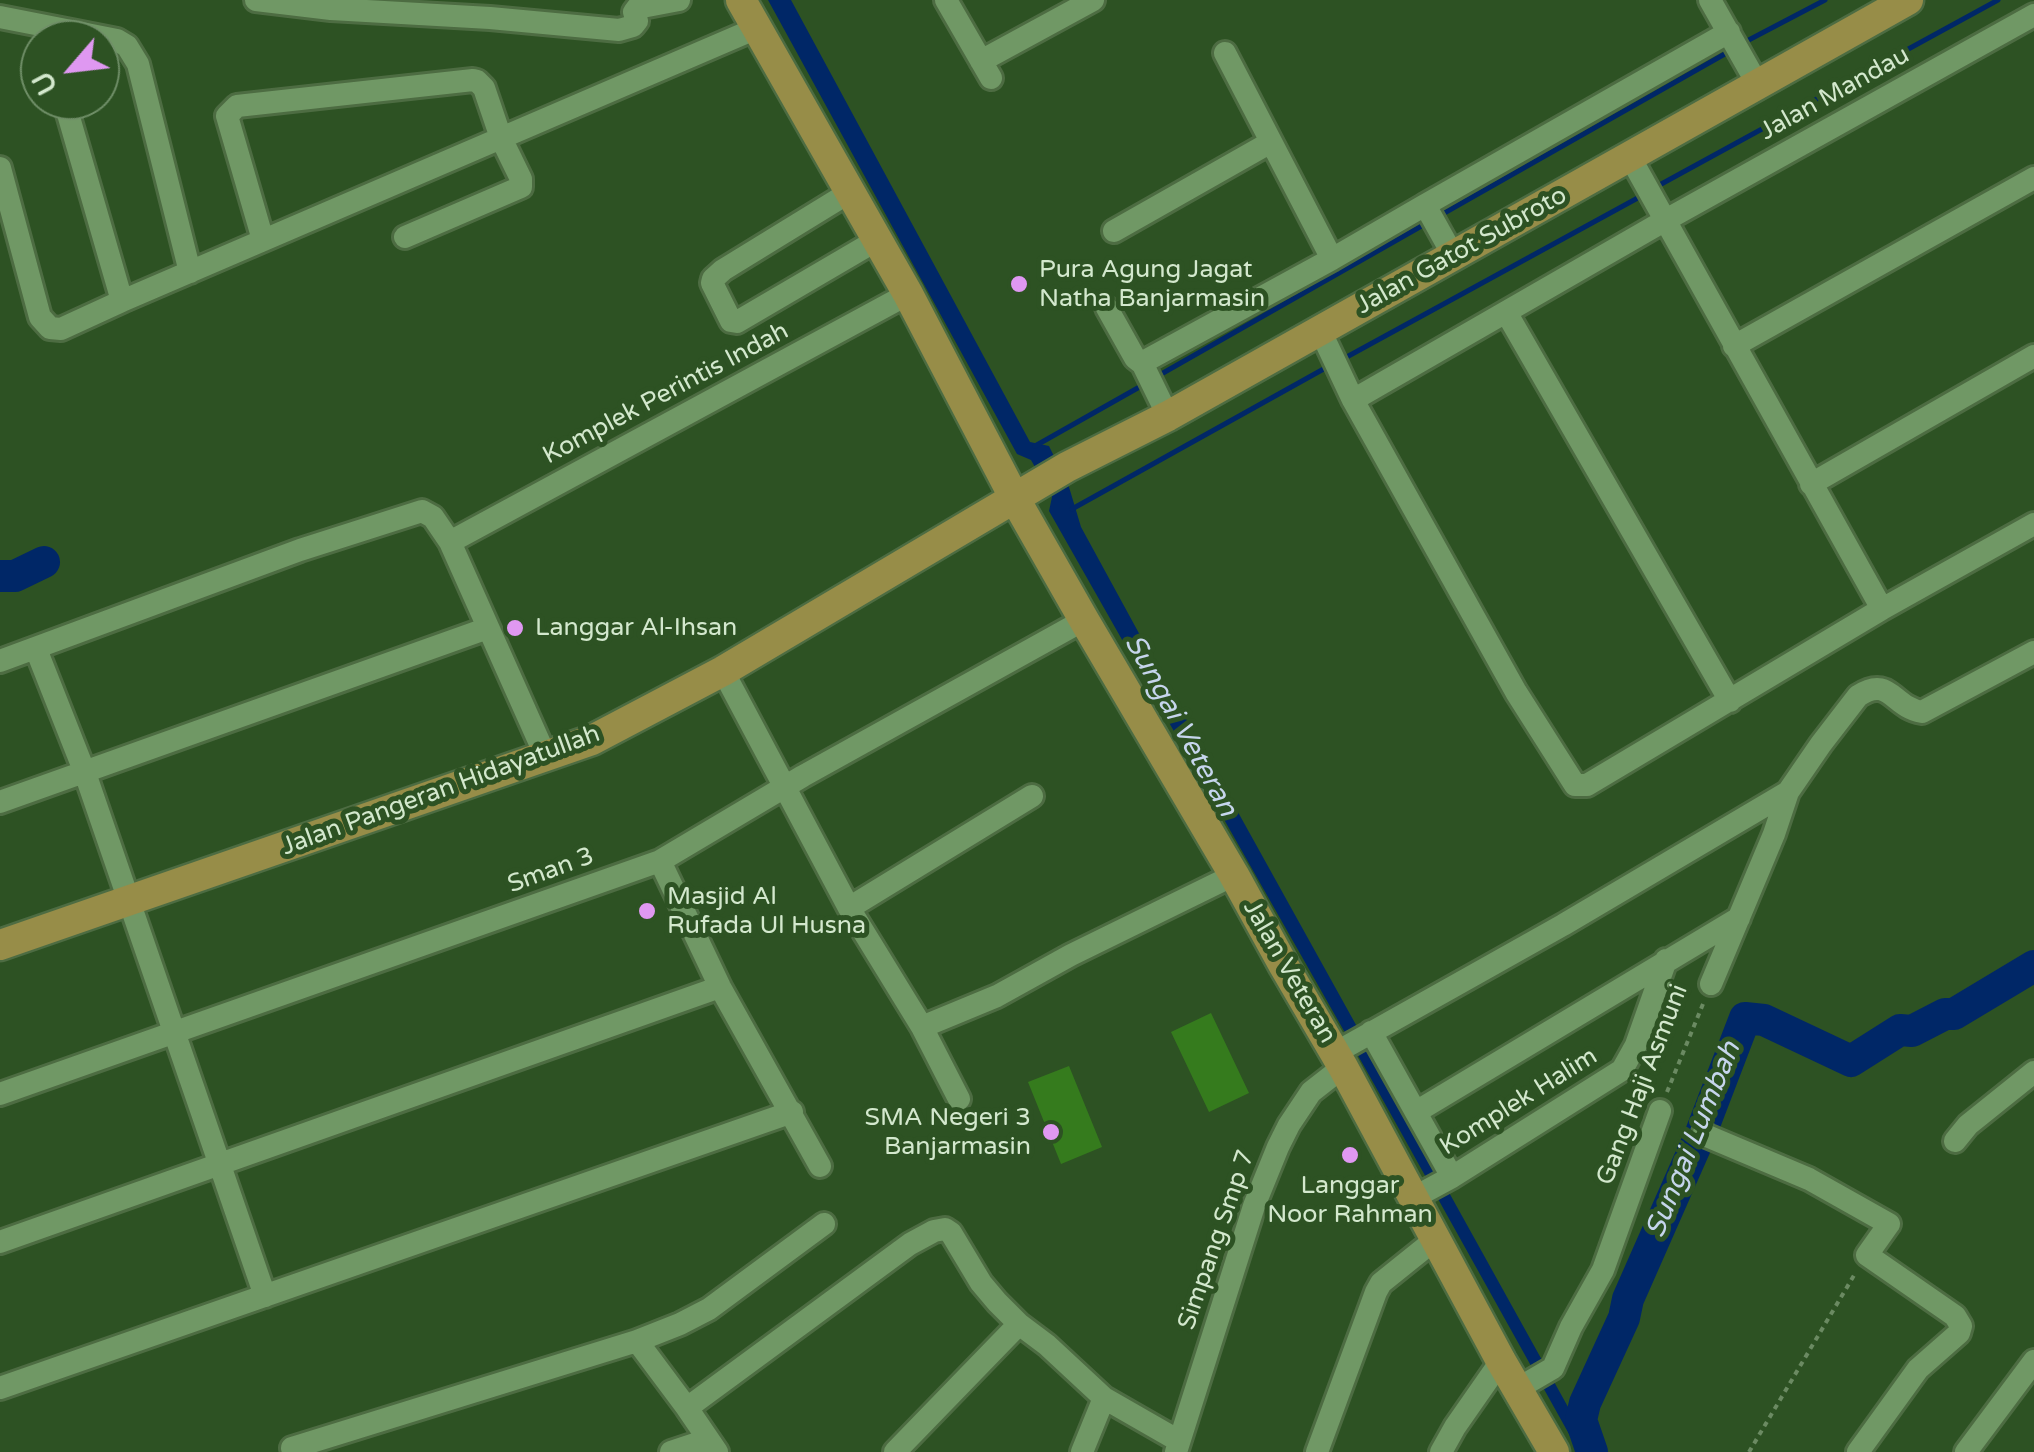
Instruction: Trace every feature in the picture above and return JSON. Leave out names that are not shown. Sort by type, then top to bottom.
[{"type":"main road","name":"Jalan Gatot Subroto","points":[[1026,492],[1067,467],[1154,386],[1324,338],[1437,226],[1636,169],[1741,54],[1908,0]]},
{"type":"main road","name":"Jalan Veteran","points":[[755,8],[850,192],[1026,492],[1084,620],[1234,875],[1352,1047],[1434,1186],[1437,1238],[1501,1361],[1531,1381],[1554,1452]]},
{"type":"main road","name":"Jalan Pangeran Hidayatullah","points":[[0,944],[592,740],[723,670],[1026,492]]},
{"type":"street","points":[[256,0],[331,9],[463,8],[619,30],[635,25],[633,5],[680,0]]},
{"type":"street","points":[[946,0],[986,69],[1093,0]]},
{"type":"street","points":[[1154,386],[1147,360],[1332,260],[1437,226],[1741,54],[1710,0]]},
{"type":"street","points":[[0,168],[40,316],[50,328],[61,329],[501,138],[755,8]]},
{"type":"street","name":"Jalan Mandau","points":[[1353,400],[1506,312],[1658,212],[2034,16]]},
{"type":"street","points":[[120,42],[132,52],[138,64],[190,272]]},
{"type":"street","points":[[1224,53],[1332,260]]},
{"type":"street","points":[[263,240],[227,116],[237,106],[478,81],[521,187],[405,238]]},
{"type":"street","points":[[70,120],[122,301]]},
{"type":"street","points":[[1114,230],[1271,142]]},
{"type":"street","points":[[1636,169],[1882,609]]},
{"type":"street","points":[[1734,346],[2034,178]]},
{"type":"street","points":[[850,192],[714,279],[712,284],[731,320],[736,322],[877,240]]},
{"type":"street","name":"Komplek Perintis Indah","points":[[450,542],[908,294]]},
{"type":"street","points":[[1107,308],[1154,386]]},
{"type":"street","points":[[1506,312],[1730,701]]},
{"type":"street","points":[[1324,338],[1353,400],[1516,692],[1576,785],[1587,784],[2034,524]]},
{"type":"street","points":[[1811,484],[2034,356]]},
{"type":"street","points":[[0,660],[300,550],[422,511],[434,517],[450,542],[546,757]]},
{"type":"street","name":"Sman 3","points":[[0,1094],[660,861],[783,787],[1084,620]]},
{"type":"street","points":[[0,802],[488,628]]},
{"type":"street","points":[[36,649],[85,773],[265,1296]]},
{"type":"street","points":[[1788,792],[1858,696],[1866,691],[1881,688],[1908,708],[1922,712],[2034,652]]},
{"type":"street","points":[[723,670],[849,908],[922,1027],[959,1100]]},
{"type":"street","name":"Gang Haji Asmuni","points":[[1711,984],[1788,792]]},
{"type":"street","name":"Simpang Smp 7","points":[[1177,1446],[1254,1206],[1278,1147],[1311,1092],[1352,1047],[1788,792]]},
{"type":"street","points":[[849,908],[1032,796]]},
{"type":"street","points":[[660,861],[720,987],[820,1166]]},
{"type":"street","points":[[922,1027],[997,996],[1234,875]]},
{"type":"street","points":[[1416,1112],[1739,918]]},
{"type":"street","name":"Komplek Halim","points":[[1434,1186],[1622,1070],[1636,1045],[1666,960]]},
{"type":"street","points":[[0,1242],[720,987]]},
{"type":"street","points":[[1352,1047],[1416,1112],[1434,1186]]},
{"type":"street","points":[[1955,1140],[2034,1072]]},
{"type":"street","name":"Gang Haji Asmuni","points":[[1531,1381],[1553,1368],[1603,1270],[1660,1110]]},
{"type":"street","points":[[0,1388],[792,1112]]},
{"type":"street","points":[[1704,1132],[1809,1179],[1889,1224],[1866,1256],[1955,1316],[1961,1326],[1960,1334],[1918,1370],[1858,1452]]},
{"type":"street","points":[[292,1448],[637,1341],[680,1324],[709,1308],[824,1224]]},
{"type":"street","points":[[688,1408],[910,1244],[940,1229],[951,1234],[981,1283],[1020,1324],[1104,1398],[1177,1446]]},
{"type":"street","points":[[1317,1452],[1381,1283],[1437,1238]]},
{"type":"street","points":[[896,1452],[1020,1324]]},
{"type":"street","points":[[637,1341],[712,1446],[672,1452]]},
{"type":"street","points":[[1441,1452],[1501,1361]]},
{"type":"street","points":[[1966,1452],[2034,1361]]},
{"type":"street","points":[[1082,1452],[1104,1398]]},
{"type":"path","name":"Gang Haji Asmuni","points":[[1660,1110],[1711,984]]},
{"type":"path","points":[[1749,1452],[1866,1256]]},
{"type":"green space","points":[[1211,1013],[1249,1093],[1209,1112],[1171,1032]]},
{"type":"green space","points":[[1069,1066],[1102,1147],[1061,1164],[1028,1082]]},
{"type":"water","name":"Sungai Veteran","points":[[768,0],[791,0],[1030,442],[1049,446],[1069,487],[1081,527],[1593,1452],[1579,1452],[1049,511],[1052,497],[1031,460],[1017,454]]},
{"type":"waterway","points":[[1743,43],[1825,0]]},
{"type":"waterway","points":[[1654,188],[1998,0]]},
{"type":"waterway","points":[[1439,216],[1730,51]]},
{"type":"waterway","points":[[1343,359],[1645,194]]},
{"type":"waterway","points":[[1156,377],[1425,224]]},
{"type":"waterway","points":[[1072,509],[1329,366]]},
{"type":"waterway","points":[[1035,446],[1143,385]]},
{"type":"waterway","points":[[0,576],[15,576],[44,562]]},
{"type":"waterway","name":"Sungai Lumbah","points":[[1592,1452],[1581,1420],[1585,1403],[1699,1138],[1745,1018],[1764,1020],[1851,1061],[1900,1030],[1912,1031],[1945,1014],[1954,1014],[2034,966]]},
{"type":"place","name":"Pura Agung Jagat Natha Banjarmasin","points":[[1019,284]]},
{"type":"place","name":"Langgar Al-Ihsan","points":[[515,628]]},
{"type":"place","name":"Masjid Al Rufada Ul Husna","points":[[647,911]]},
{"type":"place","name":"SMA Negeri 3 Banjarmasin","points":[[1051,1132]]},
{"type":"place","name":"Langgar Noor Rahman","points":[[1350,1155]]}]
